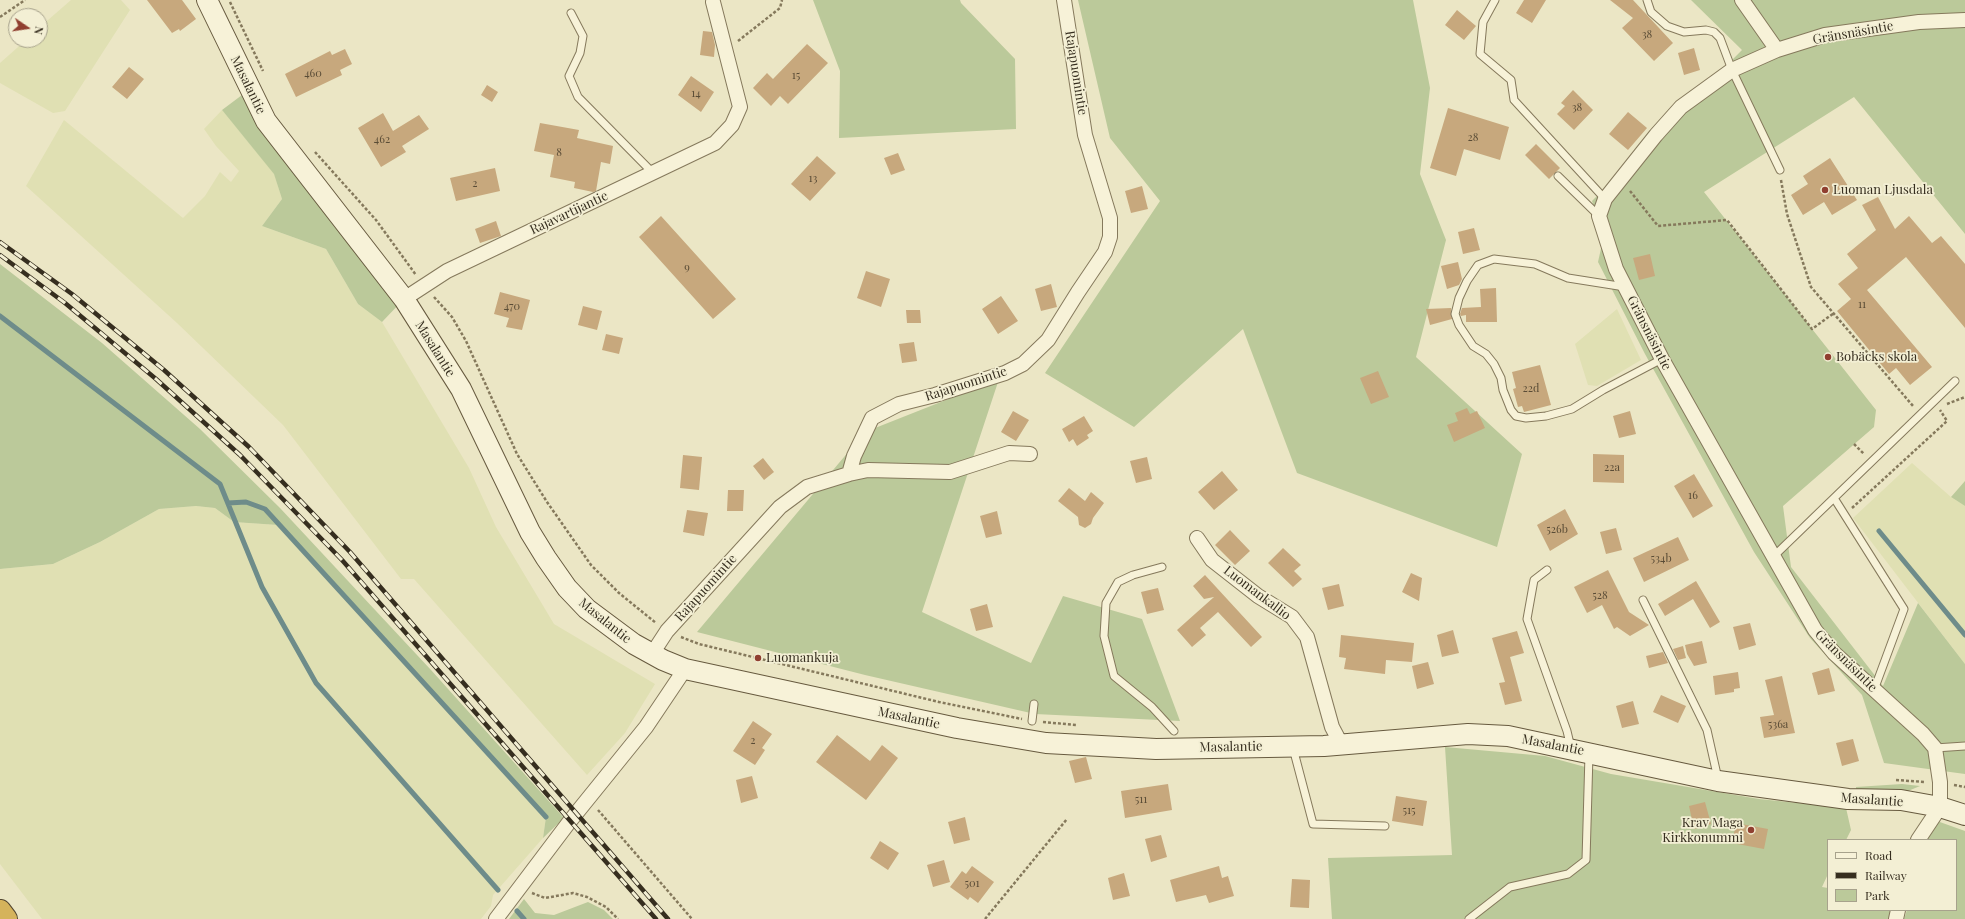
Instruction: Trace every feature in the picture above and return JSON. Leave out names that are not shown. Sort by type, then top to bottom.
[{"type":"highway","points":[[0,911],[6,919]]},
{"type":"street","name":"Masalantie","points":[[207,0],[266,121],[404,298],[461,389],[527,526],[546,558],[567,588],[587,609],[617,632],[652,654],[685,669],[957,728],[1046,743],[1156,749],[1341,744],[1468,734],[1508,736],[1580,750],[1718,781],[1841,798],[1900,800],[1940,807],[1965,815]]},
{"type":"street","name":"Rajapuomintie","points":[[652,654],[667,631],[780,507],[807,487],[849,474],[854,456],[872,418],[899,404],[991,378],[1023,364],[1048,340],[1107,248],[1110,236],[1110,218],[1086,135],[1064,0]]},
{"type":"street","points":[[1742,0],[1777,50]]},
{"type":"street","name":"Rajavartijantie","points":[[404,298],[447,271],[653,174],[715,143],[732,125],[740,107],[713,2]]},
{"type":"street","name":"Gränsnäsintie","points":[[1935,748],[1923,734],[1834,653],[1815,630],[1662,360],[1616,269],[1599,216],[1605,200],[1656,135],[1681,107],[1732,70],[1777,50],[1825,35],[1919,22],[1965,20]]},
{"type":"street","points":[[849,474],[868,470],[950,472],[1009,453],[1030,454]]},
{"type":"street","name":"Luomankallio","points":[[1197,538],[1212,560],[1258,596],[1292,617],[1307,637],[1332,727],[1341,744]]},
{"type":"street","points":[[496,919],[588,798],[646,727],[685,669]]},
{"type":"street","points":[[1919,839],[1940,807],[1940,782],[1935,748]]},
{"type":"lane","points":[[1495,0],[1483,22],[1480,54],[1511,80],[1514,100],[1605,200]]},
{"type":"lane","points":[[1647,0],[1651,12],[1666,26],[1674,30],[1684,32],[1706,30],[1714,32],[1720,38],[1732,70],[1780,170]]},
{"type":"lane","points":[[571,13],[583,36],[580,53],[569,76],[578,97],[653,174]]},
{"type":"lane","points":[[1558,176],[1599,216]]},
{"type":"lane","points":[[1625,287],[1568,278],[1535,264],[1494,259],[1478,265],[1474,270],[1459,298],[1455,314],[1459,325],[1472,346],[1486,354],[1494,364],[1501,378],[1503,390],[1511,410],[1516,416],[1526,418],[1546,416],[1572,409],[1603,390],[1662,360]]},
{"type":"lane","points":[[1774,556],[1955,381]]},
{"type":"lane","points":[[1834,498],[1904,609],[1874,690]]},
{"type":"lane","points":[[1162,566],[1133,575],[1118,582],[1106,603],[1104,636],[1114,676],[1152,707],[1174,731]]},
{"type":"lane","points":[[1469,919],[1510,887],[1568,874],[1586,860],[1580,750],[1567,732],[1527,619],[1534,580],[1547,570]]},
{"type":"lane","points":[[1643,600],[1707,730],[1718,781]]},
{"type":"lane","points":[[1032,721],[1034,704]]},
{"type":"lane","points":[[1292,746],[1313,824],[1385,826]]},
{"type":"lane","points":[[1935,748],[1965,746]]},
{"type":"path","points":[[0,17],[25,0]]},
{"type":"path","points":[[228,0],[234,8],[264,72]]},
{"type":"path","points":[[726,53],[749,31],[780,8],[782,0]]},
{"type":"path","points":[[313,150],[376,220],[424,286],[455,323],[466,341],[517,454],[547,502],[591,565],[619,593],[667,631],[699,644],[939,702],[1032,721],[1079,725]]},
{"type":"path","points":[[1780,170],[1787,214],[1811,287],[1920,414]]},
{"type":"path","points":[[1621,180],[1658,226],[1726,220],[1812,329],[1834,313]]},
{"type":"path","points":[[1844,515],[1947,421],[1934,401]]},
{"type":"path","points":[[588,798],[692,919]]},
{"type":"path","points":[[985,919],[1068,819]]},
{"type":"path","points":[[522,886],[534,894],[545,898],[574,893],[587,897],[606,907],[618,919]]},
{"type":"green space","points":[[71,0],[121,0],[130,10],[65,111],[53,113],[0,83],[0,63],[17,48],[48,48],[48,20]]},
{"type":"green space","points":[[813,0],[960,0],[961,3],[1015,59],[1016,129],[839,138],[840,71]]},
{"type":"green space","points":[[1078,0],[1413,0],[1430,88],[1420,174],[1446,240],[1416,357],[1522,454],[1497,547],[1297,473],[1243,329],[1134,427],[1045,373],[1160,201],[1110,138]]},
{"type":"green space","points":[[1691,0],[1965,0],[1965,234],[1854,97],[1704,192],[1876,410],[1874,427],[1783,506],[1791,567],[1883,686],[1918,603],[1965,664],[1965,774],[1884,763],[1862,695],[1810,638],[1754,552],[1645,354],[1598,262],[1604,235],[1592,201],[1742,50]]},
{"type":"green space","points":[[250,89],[404,299],[382,322],[358,304],[326,249],[262,226],[282,199],[274,174],[222,110]]},
{"type":"green space","points":[[222,110],[274,173],[282,199],[262,226],[326,249],[358,304],[382,322],[469,468],[496,527],[554,624],[655,684],[625,733],[587,775],[414,579],[401,579],[283,425],[177,323],[26,186],[64,120],[183,218],[205,196],[220,172],[231,182],[239,171],[216,146],[204,129]]},
{"type":"green space","points":[[0,264],[102,343],[200,429],[280,508],[431,670],[564,818],[543,838],[546,817],[278,525],[234,522],[215,508],[196,506],[159,509],[100,542],[53,564],[0,569]]},
{"type":"green space","points":[[1617,309],[1641,360],[1597,386],[1588,385],[1575,344]]},
{"type":"green space","points":[[999,379],[922,612],[1031,663],[1063,596],[1142,619],[1180,721],[1035,714],[865,675],[697,632],[865,432]]},
{"type":"green space","points":[[1912,463],[1951,497],[1965,506],[1965,664],[1853,518]]},
{"type":"green space","points":[[1965,481],[1965,506],[1951,497]]},
{"type":"green space","points":[[196,506],[215,508],[234,522],[278,525],[546,817],[543,838],[493,895],[491,906],[481,919],[42,919],[0,864],[0,569],[53,564],[100,542],[159,509]]},
{"type":"green space","points":[[1445,747],[1545,756],[1611,774],[1759,799],[1846,808],[1851,830],[1846,839],[1827,839],[1827,876],[1822,887],[1827,888],[1827,911],[1892,911],[1890,919],[1332,919],[1328,858],[1452,855]]},
{"type":"green space","points":[[1902,784],[1920,786],[1908,791],[1856,790],[1856,787]]},
{"type":"green space","points":[[1937,821],[1965,831],[1965,919],[1904,919],[1907,911],[1957,911],[1957,839],[1927,839]]},
{"type":"green space","points":[[524,899],[535,913],[554,915],[588,902],[604,910],[613,919],[509,919]]},
{"type":"building","points":[[147,0],[182,0],[196,19],[180,31],[179,29],[172,33]]},
{"type":"building","points":[[1524,0],[1546,0],[1532,23],[1516,13]]},
{"type":"building","points":[[1610,0],[1633,0],[1673,43],[1654,61],[1622,28],[1633,18]]},
{"type":"building","points":[[1457,10],[1476,26],[1464,40],[1445,25]]},
{"type":"building","points":[[703,31],[712,32],[715,45],[714,57],[700,55]]},
{"type":"building","points":[[807,44],[828,63],[788,104],[780,96],[771,106],[753,88],[767,73],[773,79]]},
{"type":"building","points":[[1694,48],[1700,70],[1684,75],[1678,53]]},
{"type":"building","points":[[345,49],[352,64],[340,70],[342,75],[296,97],[285,74],[330,51],[332,55]]},
{"type":"building","points":[[129,67],[144,79],[127,99],[112,87]]},
{"type":"building","points":[[691,76],[714,92],[701,112],[678,95]]},
{"type":"building","points":[[487,85],[498,92],[492,102],[481,95]]},
{"type":"building","points":[[1573,90],[1593,110],[1574,130],[1557,114],[1565,106],[1561,103]]},
{"type":"building","points":[[1448,108],[1509,127],[1500,160],[1464,149],[1456,176],[1430,168]]},
{"type":"building","points":[[1628,112],[1647,128],[1628,150],[1609,134]]},
{"type":"building","points":[[383,113],[393,131],[419,115],[429,129],[402,146],[406,152],[381,167],[358,128]]},
{"type":"building","points":[[540,123],[579,130],[577,138],[613,146],[610,164],[601,162],[596,191],[593,192],[574,188],[575,182],[550,177],[554,155],[534,151]]},
{"type":"building","points":[[1536,144],[1560,168],[1549,179],[1525,155]]},
{"type":"building","points":[[898,153],[905,170],[891,175],[884,158]]},
{"type":"building","points":[[817,156],[836,173],[810,201],[791,184]]},
{"type":"building","name":"Luoman Ljusdala","points":[[1830,158],[1857,200],[1832,215],[1824,202],[1803,215],[1791,195],[1808,184],[1803,176]]},
{"type":"building","points":[[495,168],[500,191],[456,201],[450,178]]},
{"type":"building","points":[[1142,186],[1148,209],[1131,213],[1125,191]]},
{"type":"building","points":[[1878,197],[1895,229],[1909,216],[1932,243],[1941,236],[1965,264],[1965,328],[1906,257],[1867,290],[1932,367],[1910,385],[1896,368],[1889,374],[1837,311],[1851,299],[1838,284],[1858,268],[1847,254],[1876,230],[1862,205]]},
{"type":"building","points":[[661,216],[736,299],[713,319],[639,237]]},
{"type":"building","points":[[496,221],[501,236],[480,243],[475,229]]},
{"type":"building","points":[[1474,228],[1480,250],[1463,254],[1458,232]]},
{"type":"building","points":[[1650,254],[1655,276],[1639,280],[1633,258]]},
{"type":"building","points":[[1458,262],[1462,279],[1459,285],[1447,289],[1441,266]]},
{"type":"building","points":[[866,271],[890,279],[881,307],[857,298]]},
{"type":"building","points":[[1051,284],[1057,307],[1041,311],[1035,289]]},
{"type":"building","points":[[1496,288],[1497,322],[1466,322],[1466,315],[1461,316],[1460,314],[1462,308],[1481,307],[1480,289]]},
{"type":"building","points":[[500,292],[530,300],[522,330],[506,327],[509,318],[494,314]]},
{"type":"building","points":[[1001,296],[1018,321],[998,334],[982,309]]},
{"type":"building","points":[[583,306],[602,311],[597,330],[578,325]]},
{"type":"building","points":[[1451,308],[1452,319],[1430,325],[1426,309]]},
{"type":"building","points":[[906,310],[920,310],[921,323],[907,323]]},
{"type":"building","points":[[606,334],[623,338],[619,354],[602,350]]},
{"type":"building","points":[[914,342],[917,361],[902,363],[899,344]]},
{"type":"building","points":[[1540,365],[1551,405],[1524,412],[1522,406],[1518,407],[1513,389],[1516,388],[1512,372]]},
{"type":"building","points":[[1378,371],[1389,397],[1371,404],[1360,378]]},
{"type":"building","points":[[1467,408],[1470,414],[1477,411],[1485,428],[1454,442],[1447,425],[1458,421],[1455,413]]},
{"type":"building","points":[[1013,411],[1029,420],[1016,441],[1001,432]]},
{"type":"building","points":[[1630,411],[1636,434],[1619,438],[1613,416]]},
{"type":"building","points":[[1084,416],[1093,431],[1087,435],[1089,438],[1077,446],[1073,439],[1069,442],[1062,429]]},
{"type":"building","points":[[1593,454],[1624,455],[1624,483],[1593,482]]},
{"type":"building","points":[[683,455],[702,457],[699,490],[680,488]]},
{"type":"building","points":[[1147,457],[1152,479],[1136,483],[1130,461]]},
{"type":"building","points":[[763,458],[774,472],[764,480],[753,466]]},
{"type":"building","points":[[1222,471],[1238,490],[1214,510],[1198,492]]},
{"type":"building","points":[[1694,474],[1713,506],[1693,518],[1674,486]]},
{"type":"building","points":[[1069,488],[1085,501],[1091,492],[1104,503],[1093,518],[1091,524],[1085,528],[1079,525],[1078,517],[1058,501]]},
{"type":"building","points":[[728,490],[744,490],[743,511],[727,511]]},
{"type":"building","points":[[1565,509],[1578,534],[1550,551],[1537,525]]},
{"type":"building","points":[[687,510],[708,513],[704,536],[683,532]]},
{"type":"building","points":[[997,511],[1002,534],[986,538],[980,516]]},
{"type":"building","points":[[1616,528],[1622,550],[1606,554],[1600,532]]},
{"type":"building","points":[[1230,530],[1250,551],[1235,565],[1215,545]]},
{"type":"building","points":[[1678,537],[1689,560],[1644,582],[1633,558]]},
{"type":"building","points":[[1283,548],[1301,565],[1294,571],[1302,579],[1293,587],[1268,563]]},
{"type":"building","points":[[1608,570],[1629,612],[1649,625],[1630,636],[1617,627],[1614,629],[1602,605],[1587,613],[1574,587]]},
{"type":"building","points":[[1411,573],[1422,578],[1419,601],[1402,592]]},
{"type":"building","points":[[1205,575],[1262,637],[1251,647],[1218,612],[1200,628],[1206,635],[1192,647],[1177,630],[1214,597],[1204,599],[1193,586]]},
{"type":"building","points":[[1696,581],[1720,622],[1710,628],[1693,599],[1665,616],[1658,604]]},
{"type":"building","points":[[1339,584],[1344,606],[1328,610],[1322,588]]},
{"type":"building","points":[[1158,588],[1164,610],[1147,614],[1141,592]]},
{"type":"building","points":[[987,604],[993,627],[976,631],[970,609]]},
{"type":"building","points":[[1750,623],[1756,645],[1739,650],[1733,627]]},
{"type":"building","points":[[1453,630],[1459,653],[1442,657],[1437,635]]},
{"type":"building","points":[[1517,631],[1524,653],[1510,657],[1522,701],[1505,705],[1499,683],[1505,682],[1492,638]]},
{"type":"building","points":[[1341,635],[1414,643],[1412,662],[1386,660],[1385,674],[1344,669],[1346,658],[1339,657]]},
{"type":"building","points":[[1702,641],[1707,663],[1694,666],[1687,654],[1685,645]]},
{"type":"building","points":[[1683,646],[1686,658],[1678,660],[1673,649]]},
{"type":"building","points":[[1663,652],[1668,663],[1649,668],[1646,656]]},
{"type":"building","points":[[1428,662],[1434,684],[1417,689],[1412,666]]},
{"type":"building","points":[[1829,668],[1835,691],[1818,695],[1812,673]]},
{"type":"building","points":[[1738,672],[1740,688],[1734,689],[1734,692],[1715,695],[1713,676]]},
{"type":"building","points":[[1782,676],[1795,733],[1764,738],[1760,717],[1774,715],[1765,680]]},
{"type":"building","points":[[1661,695],[1686,706],[1678,723],[1653,712]]},
{"type":"building","points":[[1633,701],[1639,724],[1622,728],[1616,706]]},
{"type":"building","points":[[753,721],[772,734],[762,748],[765,750],[755,765],[733,751]]},
{"type":"building","points":[[837,735],[870,761],[882,745],[898,758],[866,800],[816,762]]},
{"type":"building","points":[[1853,739],[1859,761],[1842,766],[1836,743]]},
{"type":"building","points":[[1086,757],[1092,779],[1075,783],[1069,761]]},
{"type":"building","points":[[752,776],[758,798],[741,803],[736,780]]},
{"type":"building","points":[[1168,784],[1172,810],[1125,818],[1121,791]]},
{"type":"building","points":[[1396,796],[1427,801],[1423,826],[1392,821]]},
{"type":"building","points":[[1705,802],[1711,824],[1694,829],[1689,806]]},
{"type":"building","points":[[965,817],[970,840],[954,844],[948,822]]},
{"type":"building","points":[[1736,823],[1768,829],[1764,849],[1732,843]]},
{"type":"building","points":[[1161,835],[1167,857],[1151,862],[1145,839]]},
{"type":"building","points":[[880,841],[899,853],[888,870],[870,858]]},
{"type":"building","points":[[944,860],[950,882],[933,887],[927,865]]},
{"type":"building","points":[[972,866],[994,882],[978,903],[970,897],[968,900],[950,887],[962,871],[966,874]]},
{"type":"building","points":[[1219,866],[1222,878],[1228,876],[1234,896],[1209,903],[1206,895],[1176,902],[1170,880]]},
{"type":"building","points":[[1124,873],[1130,896],[1113,900],[1108,878]]},
{"type":"building","points":[[1292,879],[1310,880],[1309,908],[1290,907]]},
{"type":"waterway","points":[[0,316],[220,484],[262,587],[316,683],[498,890]]},
{"type":"waterway","points":[[228,503],[246,502],[265,509],[546,817]]},
{"type":"waterway","points":[[1879,531],[1965,635]]},
{"type":"waterway","points":[[517,911],[524,919]]},
{"type":"railway","points":[[0,242],[72,294],[164,370],[249,447],[350,552],[668,919]]},
{"type":"railway","points":[[0,255],[65,303],[156,379],[240,455],[342,560],[656,919]]},
{"type":"place","name":"Luoman Ljusdala","points":[[1825,190]]},
{"type":"place","name":"Bobäcks skola","points":[[1828,357]]},
{"type":"place","name":"Luomankuja","points":[[758,658]]},
{"type":"place","name":"Krav Maga Kirkkonummi","points":[[1751,830]]}]
